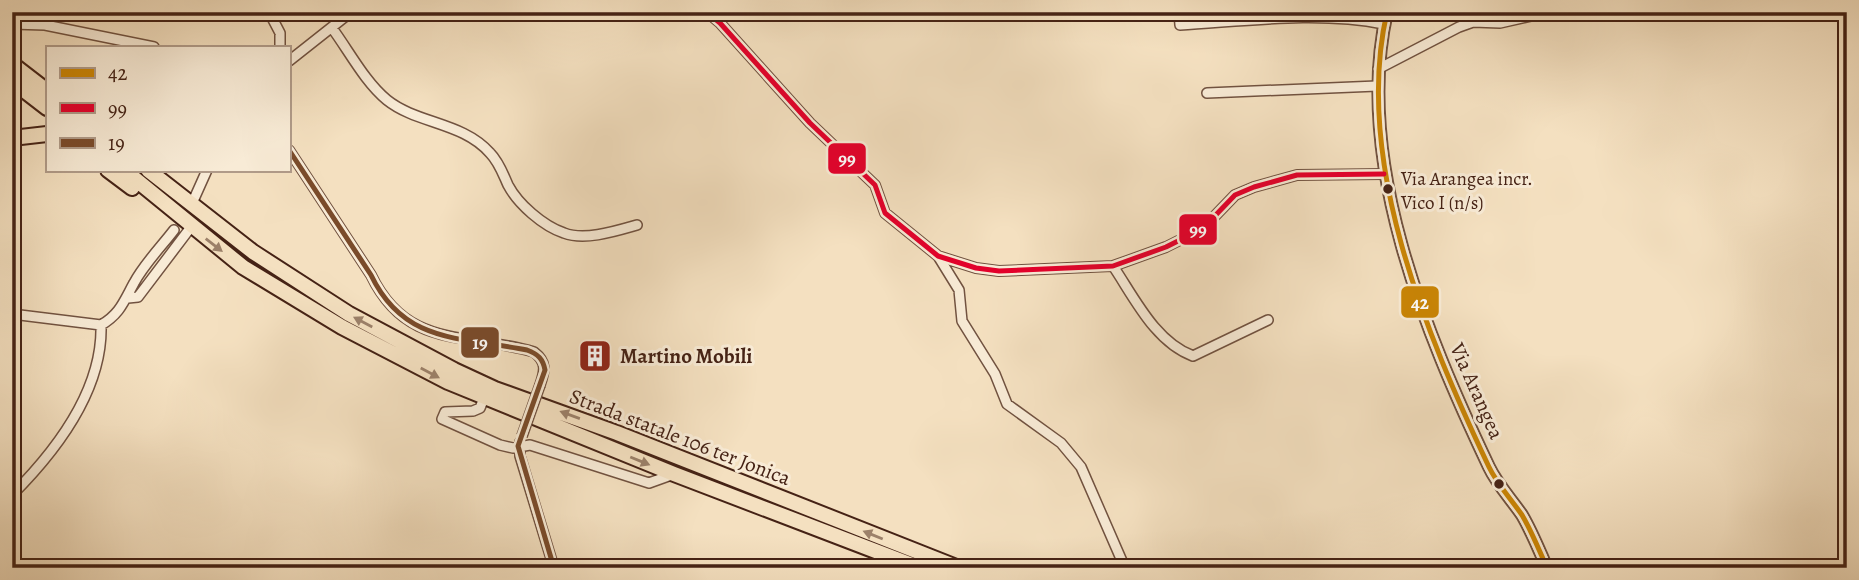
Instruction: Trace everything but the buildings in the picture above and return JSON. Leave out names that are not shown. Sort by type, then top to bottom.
[{"type":"main road","points":[[12,64],[46,90]]},
{"type":"main road","points":[[12,81],[46,107]]},
{"type":"main road","points":[[12,138],[46,134]]},
{"type":"main road","points":[[111,172],[143,195],[155,195]]},
{"type":"main road","name":"Strada statale 106 ter Jonica","points":[[126,172],[243,267],[342,327],[484,398],[920,568]]},
{"type":"main road","name":"Strada statale 106 ter Jonica","points":[[151,172],[253,252],[349,314],[454,370],[495,389],[617,433],[959,568]]},
{"type":"street","points":[[269,12],[280,33],[280,46]]},
{"type":"street","points":[[290,60],[351,12]]},
{"type":"street","points":[[707,12],[810,123],[875,185],[885,213],[939,256],[959,290],[962,321],[986,356],[1007,404],[1062,443],[1080,467],[1125,568]]},
{"type":"street","points":[[1179,12],[1180,25],[1253,17],[1326,15],[1385,18]]},
{"type":"street","points":[[1378,69],[1473,22],[1500,23],[1549,12]]},
{"type":"street","name":"Via Arangea","points":[[1385,18],[1377,86],[1384,174],[1393,218],[1435,344],[1490,470],[1522,516],[1547,568]]},
{"type":"street","points":[[12,24],[45,26],[149,46]]},
{"type":"street","points":[[332,28],[387,101],[468,135],[490,152],[510,188],[529,210],[547,224],[564,234],[574,235],[610,233],[637,225]]},
{"type":"street","points":[[1207,93],[1377,86]]},
{"type":"street","points":[[290,152],[371,275],[381,297],[408,323],[427,331],[534,352],[545,370],[518,446],[554,568]]},
{"type":"street","points":[[194,199],[206,172]]},
{"type":"street","points":[[939,256],[999,271],[1112,266],[1166,247],[1191,234],[1210,221],[1235,195],[1254,187],[1297,175],[1384,174]]},
{"type":"street","points":[[128,298],[138,297],[191,227]]},
{"type":"street","points":[[12,314],[101,325],[114,318],[128,298],[134,283],[174,230]]},
{"type":"street","points":[[1112,266],[1158,332],[1181,351],[1193,356],[1268,320]]},
{"type":"street","points":[[12,495],[45,462],[75,417],[84,399],[98,351],[101,325]]},
{"type":"street","points":[[484,398],[480,408],[445,412],[442,419],[500,445],[538,447],[649,483],[674,474]]},
{"type":"transit line","name":"99","points":[[707,12],[810,123],[875,185],[885,213],[938,256],[976,268],[999,271],[1113,266],[1166,247],[1190,235],[1210,221],[1235,195],[1254,187],[1297,175],[1384,174]]},
{"type":"transit line","name":"42","points":[[1387,12],[1379,69],[1380,127],[1388,186],[1402,245],[1420,304],[1465,415],[1492,473],[1522,515],[1547,568]]},
{"type":"transit line","name":"19","points":[[290,152],[384,298],[400,314],[417,326],[437,334],[527,350],[541,360],[545,370],[518,446],[554,568]]},
{"type":"place","name":"Via Arangea incr. Vico I (n/s)","points":[[1388,189]]},
{"type":"place","name":"Martino Mobili","points":[[595,356]]}]
